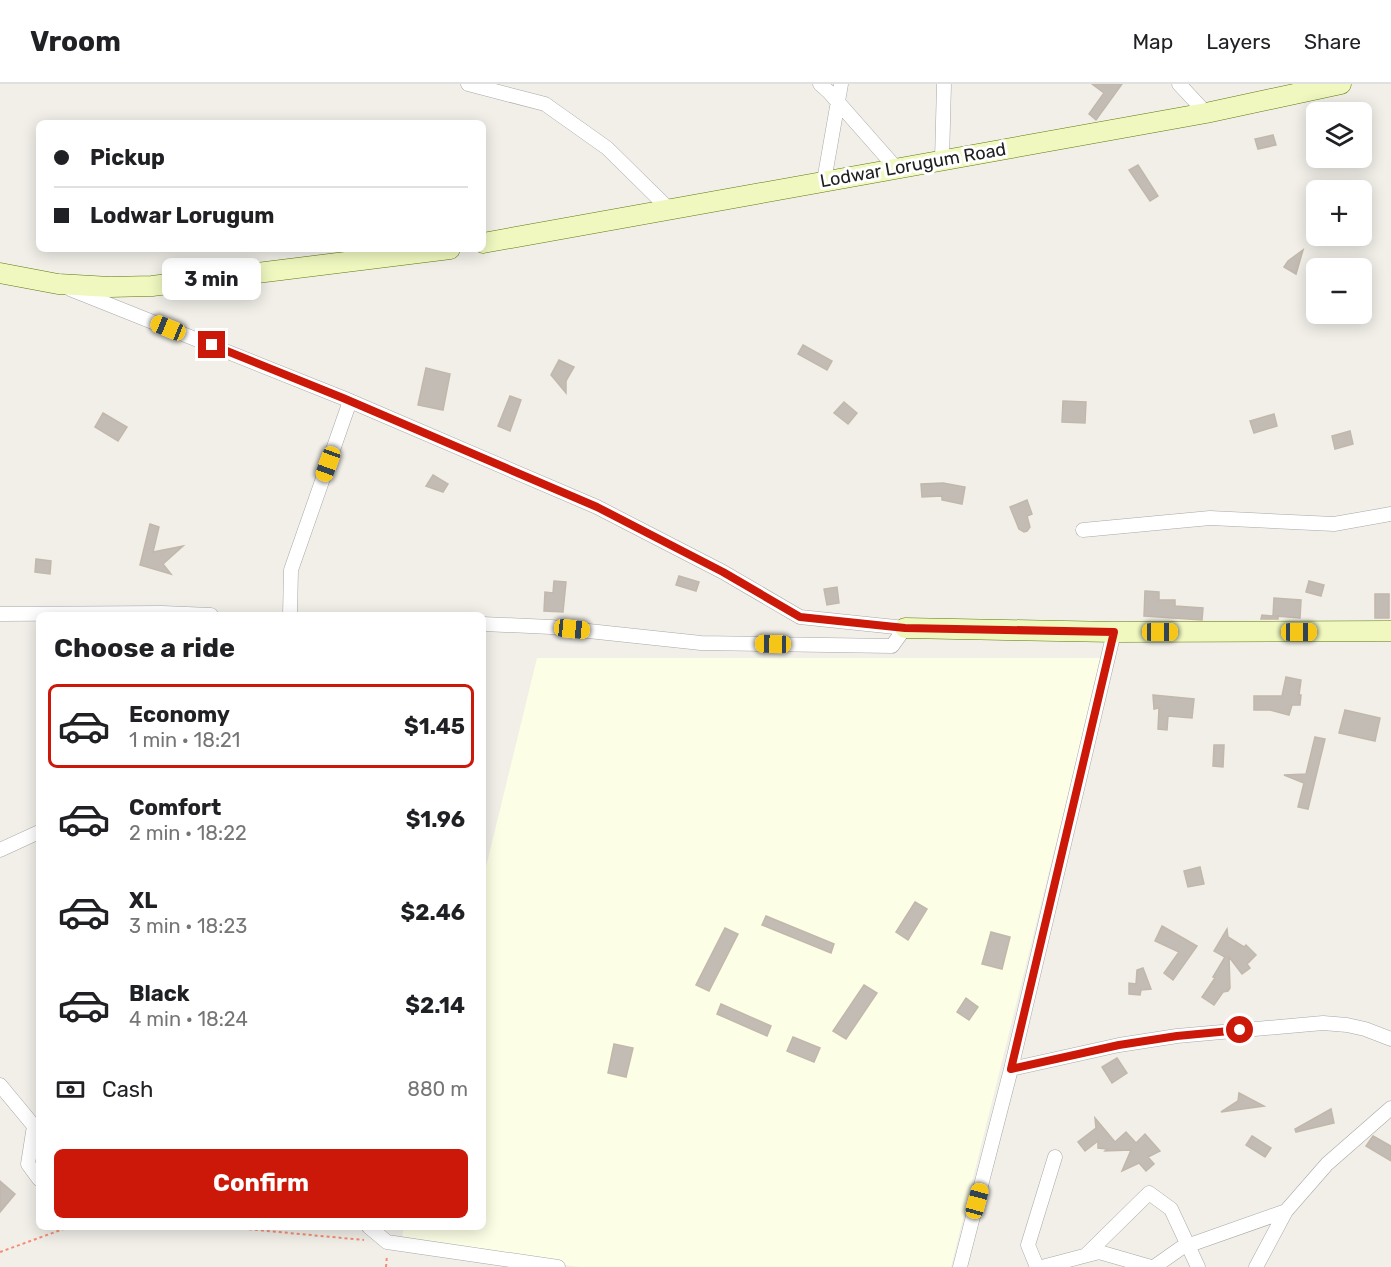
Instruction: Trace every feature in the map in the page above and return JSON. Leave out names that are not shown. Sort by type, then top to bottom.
[{"type":"main road","name":"Lodwar Lorugum Road","points":[[486,242],[1206,113],[1341,84]]},
{"type":"main road","points":[[0,273],[58,284],[110,287],[152,286],[426,252]]},
{"type":"main road","points":[[905,628],[1114,632],[1391,631]]},
{"type":"street","points":[[468,84],[545,104],[607,148],[669,209]]},
{"type":"street","points":[[820,84],[896,168]]},
{"type":"street","points":[[824,181],[841,84]]},
{"type":"street","points":[[942,160],[944,84]]},
{"type":"street","points":[[1179,84],[1206,113]]},
{"type":"street","points":[[58,284],[350,401],[597,507],[723,572],[800,617],[905,628],[892,646],[701,643],[550,627],[486,624]]},
{"type":"street","points":[[290,612],[291,570],[350,401]]},
{"type":"street","points":[[1083,530],[1210,518],[1334,524],[1391,514]]},
{"type":"street","points":[[0,614],[36,614]]},
{"type":"street","points":[[960,1267],[1011,1069],[1114,632]]},
{"type":"street","points":[[0,850],[36,833]]},
{"type":"street","points":[[1011,1069],[1119,1045],[1177,1036],[1323,1023],[1365,1029],[1391,1040]]},
{"type":"street","points":[[0,1085],[36,1125]]},
{"type":"street","points":[[1256,1267],[1286,1211],[1327,1164],[1391,1108]]},
{"type":"street","points":[[36,1130],[28,1164],[36,1175]]},
{"type":"street","points":[[1037,1267],[1028,1245],[1055,1157]]},
{"type":"street","points":[[1086,1255],[1149,1193],[1171,1209],[1198,1267]]},
{"type":"street","points":[[1042,1267],[1099,1252],[1153,1267],[1181,1248],[1286,1211]]},
{"type":"street","points":[[373,1230],[387,1242],[558,1267]]},
{"type":"path","points":[[0,1252],[61,1230]]},
{"type":"path","points":[[257,1230],[387,1242],[386,1267]]},
{"type":"shaded area","points":[[537,658],[1102,658],[951,1267],[579,1267],[401,1241],[403,1230],[486,1230],[486,867]]},
{"type":"building","points":[[1092,84],[1122,84],[1096,120],[1089,114],[1104,93]]},
{"type":"building","points":[[1273,135],[1276,145],[1258,149],[1255,139]]},
{"type":"building","points":[[1138,165],[1158,196],[1150,201],[1129,170]]},
{"type":"building","points":[[1303,250],[1296,274],[1284,267],[1288,261]]},
{"type":"building","points":[[803,345],[832,361],[827,370],[798,354]]},
{"type":"building","points":[[559,360],[574,367],[566,381],[566,393],[551,375]]},
{"type":"building","points":[[426,368],[450,374],[443,410],[418,405]]},
{"type":"building","points":[[510,396],[521,400],[510,431],[498,426]]},
{"type":"building","points":[[1063,401],[1086,402],[1085,423],[1062,422]]},
{"type":"building","points":[[844,402],[857,413],[848,424],[834,413]]},
{"type":"building","points":[[103,413],[127,427],[118,441],[95,427]]},
{"type":"building","points":[[1274,414],[1277,426],[1254,433],[1250,421]]},
{"type":"building","points":[[1350,431],[1353,444],[1335,449],[1332,436]]},
{"type":"building","points":[[433,475],[448,484],[443,492],[426,486]]},
{"type":"building","points":[[943,483],[965,487],[962,504],[942,500],[942,496],[922,497],[921,484]]},
{"type":"building","points":[[1027,500],[1032,514],[1027,516],[1030,527],[1024,532],[1019,529],[1010,507]]},
{"type":"building","points":[[150,524],[159,527],[153,552],[183,546],[163,564],[171,574],[140,565]]},
{"type":"building","points":[[36,559],[51,561],[50,574],[35,572]]},
{"type":"building","points":[[679,576],[699,582],[696,591],[676,585]]},
{"type":"building","points":[[554,581],[566,582],[563,612],[544,611],[545,592],[553,593]]},
{"type":"building","points":[[1309,581],[1324,585],[1321,596],[1306,592]]},
{"type":"building","points":[[837,587],[839,603],[827,605],[824,589]]},
{"type":"building","points":[[1145,591],[1159,592],[1159,600],[1175,600],[1175,606],[1203,608],[1202,620],[1144,616]]},
{"type":"building","points":[[1375,594],[1389,594],[1389,618],[1375,618]]},
{"type":"building","points":[[1274,598],[1301,600],[1300,618],[1278,616],[1278,619],[1261,619],[1262,615],[1273,616]]},
{"type":"building","points":[[1286,677],[1301,680],[1300,705],[1292,705],[1289,715],[1270,710],[1254,710],[1254,696],[1282,696]]},
{"type":"building","points":[[1153,695],[1194,699],[1192,718],[1168,716],[1167,730],[1158,729],[1159,708],[1154,709]]},
{"type":"building","points":[[1345,710],[1380,718],[1375,741],[1339,733]]},
{"type":"building","points":[[1315,737],[1325,739],[1308,809],[1298,807],[1304,783],[1284,775],[1306,774]]},
{"type":"building","points":[[1214,745],[1224,745],[1223,767],[1213,766]]},
{"type":"building","points":[[1200,867],[1204,884],[1188,887],[1184,871]]},
{"type":"building","points":[[915,902],[927,909],[908,940],[896,932]]},
{"type":"building","points":[[766,916],[834,944],[831,953],[762,925]]},
{"type":"building","points":[[1162,926],[1197,946],[1173,980],[1164,973],[1179,952],[1155,941]]},
{"type":"building","points":[[725,928],[738,934],[709,991],[696,985]]},
{"type":"building","points":[[1227,929],[1228,937],[1244,947],[1246,945],[1256,955],[1247,964],[1250,968],[1242,974],[1229,957],[1230,988],[1223,992],[1214,1005],[1202,997],[1225,957],[1214,951]]},
{"type":"building","points":[[991,932],[1010,937],[1002,969],[982,964]]},
{"type":"building","points":[[1143,968],[1151,989],[1141,990],[1140,995],[1129,994],[1129,983],[1136,984],[1137,970]]},
{"type":"building","points":[[864,985],[877,993],[846,1039],[833,1031]]},
{"type":"building","points":[[966,998],[978,1007],[969,1020],[957,1012]]},
{"type":"building","points":[[721,1004],[771,1026],[767,1036],[717,1014]]},
{"type":"building","points":[[793,1037],[820,1048],[814,1062],[787,1051]]},
{"type":"building","points":[[614,1044],[633,1048],[626,1077],[608,1073]]},
{"type":"building","points":[[1117,1058],[1127,1073],[1112,1083],[1102,1067]]},
{"type":"building","points":[[1239,1093],[1264,1106],[1221,1112],[1238,1101]]},
{"type":"building","points":[[1331,1109],[1334,1123],[1296,1132],[1295,1129]]},
{"type":"building","points":[[1095,1118],[1115,1142],[1126,1132],[1136,1143],[1145,1134],[1160,1151],[1148,1157],[1154,1164],[1146,1171],[1139,1163],[1122,1171],[1131,1150],[1105,1151],[1107,1149],[1098,1148],[1098,1141],[1085,1151],[1078,1142],[1096,1128]]},
{"type":"building","points":[[1252,1136],[1271,1148],[1265,1157],[1246,1145]]},
{"type":"building","points":[[1373,1136],[1391,1146],[1391,1161],[1366,1146]]},
{"type":"building","points":[[0,1181],[15,1194],[0,1212]]},
{"type":"route","points":[[212,345],[343,398],[597,507],[723,572],[800,617],[905,628],[1114,632],[1011,1069],[1119,1045],[1240,1030]]}]
